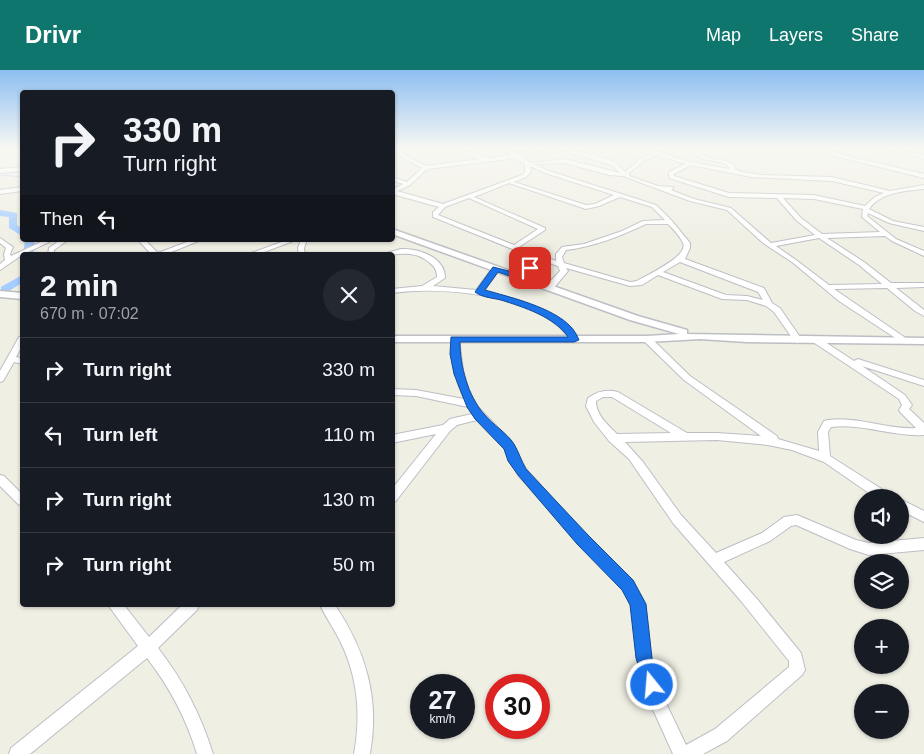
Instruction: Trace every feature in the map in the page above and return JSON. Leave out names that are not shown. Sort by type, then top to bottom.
[{"type":"street","points":[[400,181],[408,184]]},
{"type":"street","points":[[395,191],[411,181]]},
{"type":"street","points":[[578,181],[618,194],[654,206],[687,243],[687,248],[681,258],[639,284],[630,284],[542,259],[435,216],[436,212],[444,206],[510,182],[586,207],[597,205],[618,194],[624,189]]},
{"type":"street","points":[[632,181],[633,182],[628,187],[647,184],[692,200],[729,209],[770,245],[906,341]]},
{"type":"street","points":[[839,181],[891,193]]},
{"type":"street","points":[[664,189],[678,183],[695,185],[729,195],[818,198],[866,209],[891,222],[924,230]]},
{"type":"street","points":[[924,187],[891,193],[878,198],[866,209],[864,216],[885,234],[924,254]]},
{"type":"street","points":[[914,188],[924,192]]},
{"type":"street","points":[[0,192],[20,190]]},
{"type":"street","points":[[395,193],[444,206]]},
{"type":"street","points":[[470,197],[543,229],[514,248]]},
{"type":"street","points":[[779,197],[790,212],[873,273],[924,314]]},
{"type":"street","points":[[549,288],[564,271],[559,264],[559,254],[564,248],[585,246],[645,222],[670,222]]},
{"type":"street","points":[[395,233],[634,318],[700,336]]},
{"type":"street","points":[[770,245],[822,236],[885,234]]},
{"type":"street","points":[[0,240],[10,247],[7,254],[9,260]]},
{"type":"street","points":[[25,252],[46,242]]},
{"type":"street","points":[[50,252],[51,249],[62,242]]},
{"type":"street","points":[[144,242],[154,252]]},
{"type":"street","points":[[165,252],[193,242]]},
{"type":"street","points":[[258,252],[286,242]]},
{"type":"street","points":[[395,253],[410,250],[435,264],[441,272],[440,278],[423,288]]},
{"type":"street","points":[[0,268],[9,260],[20,255]]},
{"type":"street","points":[[681,258],[688,264],[756,286],[761,290],[769,304],[784,318],[798,340]]},
{"type":"street","points":[[518,276],[542,259]]},
{"type":"street","points":[[480,292],[496,269]]},
{"type":"street","points":[[657,272],[720,296],[747,298],[769,304]]},
{"type":"street","points":[[827,287],[924,285]]},
{"type":"street","points":[[395,290],[423,288],[480,292],[513,301],[550,316],[566,328],[574,340]]},
{"type":"street","points":[[0,294],[20,296]]},
{"type":"street","points":[[395,339],[574,340],[700,336],[798,340],[924,341]]},
{"type":"street","points":[[455,339],[455,354],[459,374],[471,404],[479,416],[510,447],[514,461],[522,472],[576,533],[628,585],[638,604],[644,658],[658,703],[682,754]]},
{"type":"street","points":[[647,339],[687,378],[778,442]]},
{"type":"street","points":[[816,340],[902,397],[907,405],[904,410],[924,430]]},
{"type":"street","points":[[0,379],[20,343]]},
{"type":"street","points":[[12,358],[20,360]]},
{"type":"street","points":[[844,358],[924,384]]},
{"type":"street","points":[[395,392],[416,393],[471,404]]},
{"type":"street","points":[[684,436],[654,420],[625,399],[608,393],[594,397],[590,404],[613,438],[641,465],[676,517],[796,658],[797,670],[721,735],[686,754]]},
{"type":"street","points":[[395,438],[446,428],[464,419],[479,416]]},
{"type":"street","points":[[824,458],[823,432],[828,424],[847,421],[912,433],[924,430]]},
{"type":"street","points":[[395,494],[446,428]]},
{"type":"street","points":[[613,438],[744,436],[778,442],[824,458],[872,489]]},
{"type":"street","points":[[0,479],[20,499]]},
{"type":"street","points":[[909,509],[924,517]]},
{"type":"street","points":[[714,560],[766,537],[788,521],[797,520],[854,545],[870,549],[924,544]]},
{"type":"street","points":[[117,607],[165,667],[187,703],[199,730],[205,754]]},
{"type":"street","points":[[17,754],[149,647],[190,607]]},
{"type":"street","points":[[328,607],[340,623],[354,651],[361,680],[367,724],[362,754]]},
{"type":"waterway","points":[[0,213],[14,215],[12,226],[20,232]]},
{"type":"waterway","points":[[28,252],[30,242]]},
{"type":"waterway","points":[[5,289],[20,279]]},
{"type":"route","points":[[530,268],[518,276],[496,269],[480,292],[513,301],[550,316],[560,322],[570,332],[574,340],[455,339],[454,348],[459,374],[471,404],[497,436],[510,447],[514,461],[522,472],[582,539],[628,585],[638,604],[644,658],[652,685]]}]
